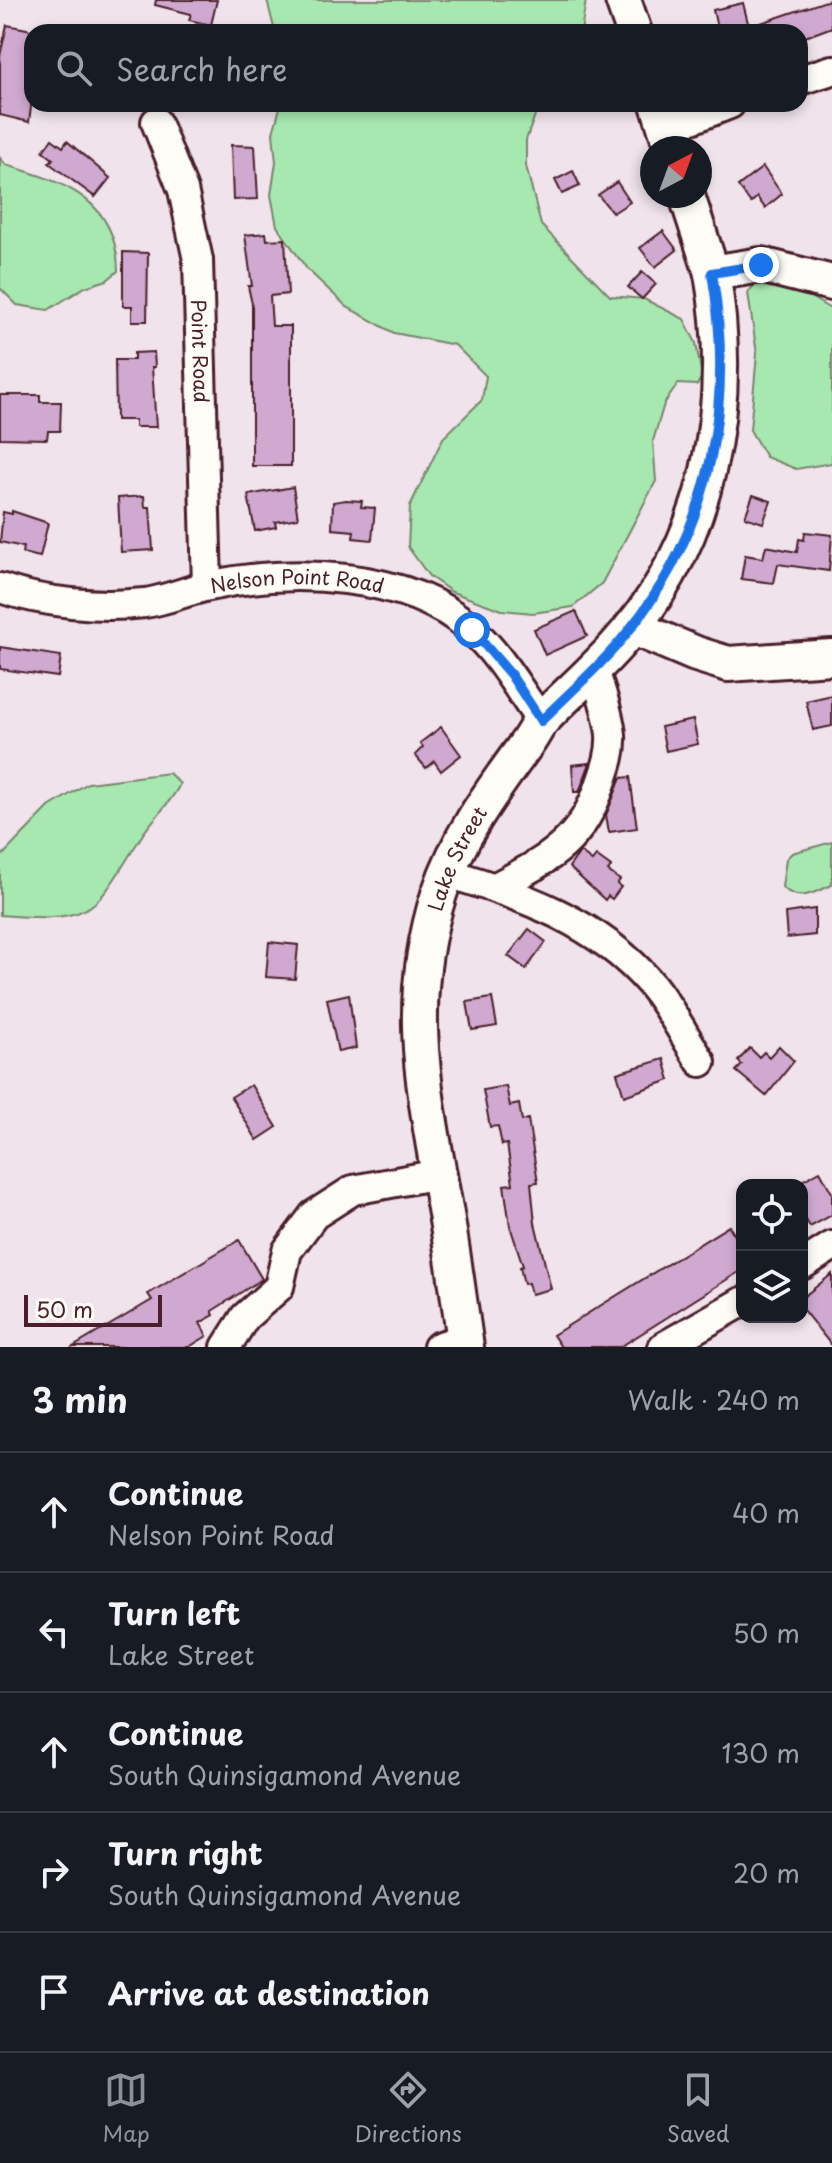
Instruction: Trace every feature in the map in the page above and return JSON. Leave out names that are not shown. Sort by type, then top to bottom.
[{"type":"main road","points":[[623,0],[631,24]]},
{"type":"main road","name":"Lake Street","points":[[456,1344],[439,1174],[421,1073],[418,1009],[424,953],[447,873],[475,814],[541,721],[632,627],[663,580],[692,524],[710,474],[721,392],[719,320],[712,273],[691,208]]},
{"type":"main road","points":[[712,273],[761,265],[832,283]]},
{"type":"main road","points":[[632,627],[684,650],[725,663],[754,664],[832,657]]},
{"type":"street","points":[[808,78],[832,70]]},
{"type":"street","points":[[665,127],[707,112]]},
{"type":"street","name":"Point Road","points":[[156,122],[183,190],[198,260],[207,586]]},
{"type":"street","name":"Nelson Point Road","points":[[0,588],[49,600],[145,603],[207,586],[332,576],[368,581],[451,614],[472,630],[511,675],[541,721]]},
{"type":"street","points":[[496,887],[551,858],[572,839],[599,790],[611,753],[611,733],[594,669]]},
{"type":"street","points":[[447,873],[496,887],[580,925],[622,954],[652,985],[701,1062]]},
{"type":"street","points":[[226,1347],[245,1317],[279,1287],[287,1251],[314,1215],[353,1190],[439,1174]]},
{"type":"street","points":[[808,1261],[832,1246]]},
{"type":"street","points":[[663,1347],[736,1305]]},
{"type":"green space","points":[[267,0],[586,0],[582,24],[273,24]]},
{"type":"green space","points":[[279,112],[536,112],[526,140],[526,166],[541,225],[610,296],[644,299],[684,319],[696,343],[702,377],[697,385],[678,384],[664,404],[653,441],[656,481],[602,583],[573,607],[533,613],[502,610],[452,592],[429,576],[408,547],[410,506],[443,438],[482,400],[486,376],[455,345],[394,333],[347,307],[307,269],[277,226],[271,195],[276,162],[273,133]]},
{"type":"green space","points":[[0,158],[6,165],[67,187],[97,210],[108,226],[115,246],[118,271],[107,280],[85,287],[48,310],[17,305],[0,288]]},
{"type":"green space","points":[[767,281],[797,289],[832,310],[832,463],[796,469],[766,457],[750,430],[757,354],[748,293],[755,284]]},
{"type":"green space","points":[[169,773],[180,784],[176,791],[102,896],[90,907],[57,917],[0,915],[0,858],[49,807],[88,783]]},
{"type":"green space","points":[[832,842],[832,885],[800,896],[782,887],[786,859],[792,853]]},
{"type":"building","points":[[156,0],[217,0],[211,24],[189,20],[191,14],[155,5]]},
{"type":"building","points":[[829,0],[832,27],[808,36],[808,24],[758,24]]},
{"type":"building","points":[[743,3],[748,24],[716,24],[713,10]]},
{"type":"building","points":[[7,25],[24,28],[24,112],[30,112],[29,122],[0,115],[0,56]]},
{"type":"building","points":[[52,139],[63,147],[67,141],[110,178],[95,197],[49,163],[53,159],[43,151]]},
{"type":"building","points":[[231,145],[255,146],[258,199],[233,200]]},
{"type":"building","points":[[763,167],[782,194],[765,208],[757,197],[751,203],[738,186]]},
{"type":"building","points":[[573,171],[580,186],[562,194],[555,180]]},
{"type":"building","points":[[617,182],[630,202],[613,213],[598,195]]},
{"type":"building","points":[[663,231],[677,250],[655,267],[640,248]]},
{"type":"building","points":[[266,233],[267,240],[285,239],[288,294],[270,296],[272,326],[291,326],[291,466],[252,466],[252,304],[248,286],[252,286],[245,235]]},
{"type":"building","points":[[123,252],[148,253],[147,321],[132,321],[132,306],[123,306]]},
{"type":"building","points":[[642,272],[656,284],[642,299],[628,287]]},
{"type":"building","points":[[154,352],[156,427],[135,427],[135,420],[116,420],[115,360],[134,360],[134,353]]},
{"type":"building","points":[[0,395],[40,395],[40,402],[61,402],[60,431],[48,431],[47,439],[0,438]]},
{"type":"building","points":[[293,487],[298,518],[275,522],[276,527],[255,531],[248,495]]},
{"type":"building","points":[[753,495],[771,501],[763,523],[745,517]]},
{"type":"building","points":[[144,496],[145,507],[150,507],[153,550],[121,552],[118,498]]},
{"type":"building","points":[[362,501],[361,507],[375,508],[372,540],[353,538],[354,531],[332,529],[333,502]]},
{"type":"building","points":[[12,511],[48,523],[40,557],[22,553],[23,547],[0,542],[3,512],[12,514]]},
{"type":"building","points":[[805,532],[832,535],[829,571],[778,564],[774,583],[741,579],[745,555],[763,558],[766,546],[797,552],[799,539],[804,540]]},
{"type":"building","points":[[576,611],[587,636],[545,655],[534,629]]},
{"type":"building","points":[[0,647],[61,656],[58,677],[0,669]]},
{"type":"building","points":[[832,695],[832,726],[813,730],[806,701]]},
{"type":"building","points":[[693,720],[698,744],[666,751],[661,727]]},
{"type":"building","points":[[441,727],[461,755],[441,771],[434,761],[426,768],[415,755],[423,747],[420,743]]},
{"type":"building","points":[[590,763],[579,792],[574,792],[572,765]]},
{"type":"building","points":[[630,777],[637,828],[609,832],[606,815],[621,778]]},
{"type":"building","points":[[580,852],[592,861],[596,856],[611,867],[608,871],[620,880],[617,884],[621,887],[612,899],[608,896],[605,900],[569,867]]},
{"type":"building","points":[[815,909],[815,935],[787,938],[785,913]]},
{"type":"building","points":[[529,929],[546,942],[526,969],[508,956]]},
{"type":"building","points":[[269,942],[298,945],[295,979],[266,977]]},
{"type":"building","points":[[349,994],[356,1048],[338,1052],[327,999]]},
{"type":"building","points":[[492,998],[497,1026],[472,1030],[467,1002]]},
{"type":"building","points":[[779,1046],[794,1061],[766,1096],[736,1071],[742,1065],[738,1061],[750,1048],[759,1057],[764,1052],[769,1057]]},
{"type":"building","points":[[664,1059],[670,1080],[624,1096],[617,1073]]},
{"type":"building","points":[[251,1085],[277,1127],[257,1140],[231,1097]]},
{"type":"building","points":[[506,1086],[510,1106],[519,1104],[522,1121],[528,1119],[538,1182],[531,1183],[535,1223],[551,1289],[531,1294],[528,1283],[524,1284],[520,1267],[523,1266],[510,1226],[504,1185],[513,1184],[507,1144],[502,1145],[498,1126],[490,1127],[483,1090]]},
{"type":"building","points":[[820,1171],[832,1193],[832,1215],[810,1227],[808,1179]]},
{"type":"building","points":[[729,1226],[736,1237],[736,1274],[620,1347],[561,1347],[553,1335]]},
{"type":"building","points":[[239,1240],[262,1279],[212,1311],[214,1315],[200,1323],[207,1336],[189,1347],[73,1347],[152,1300],[148,1294]]},
{"type":"building","points":[[832,1274],[832,1346],[808,1316],[808,1293]]},
{"type":"route","points":[[472,630],[511,675],[541,721],[632,627],[663,580],[692,524],[710,474],[721,392],[719,320],[712,273],[761,265]]}]
